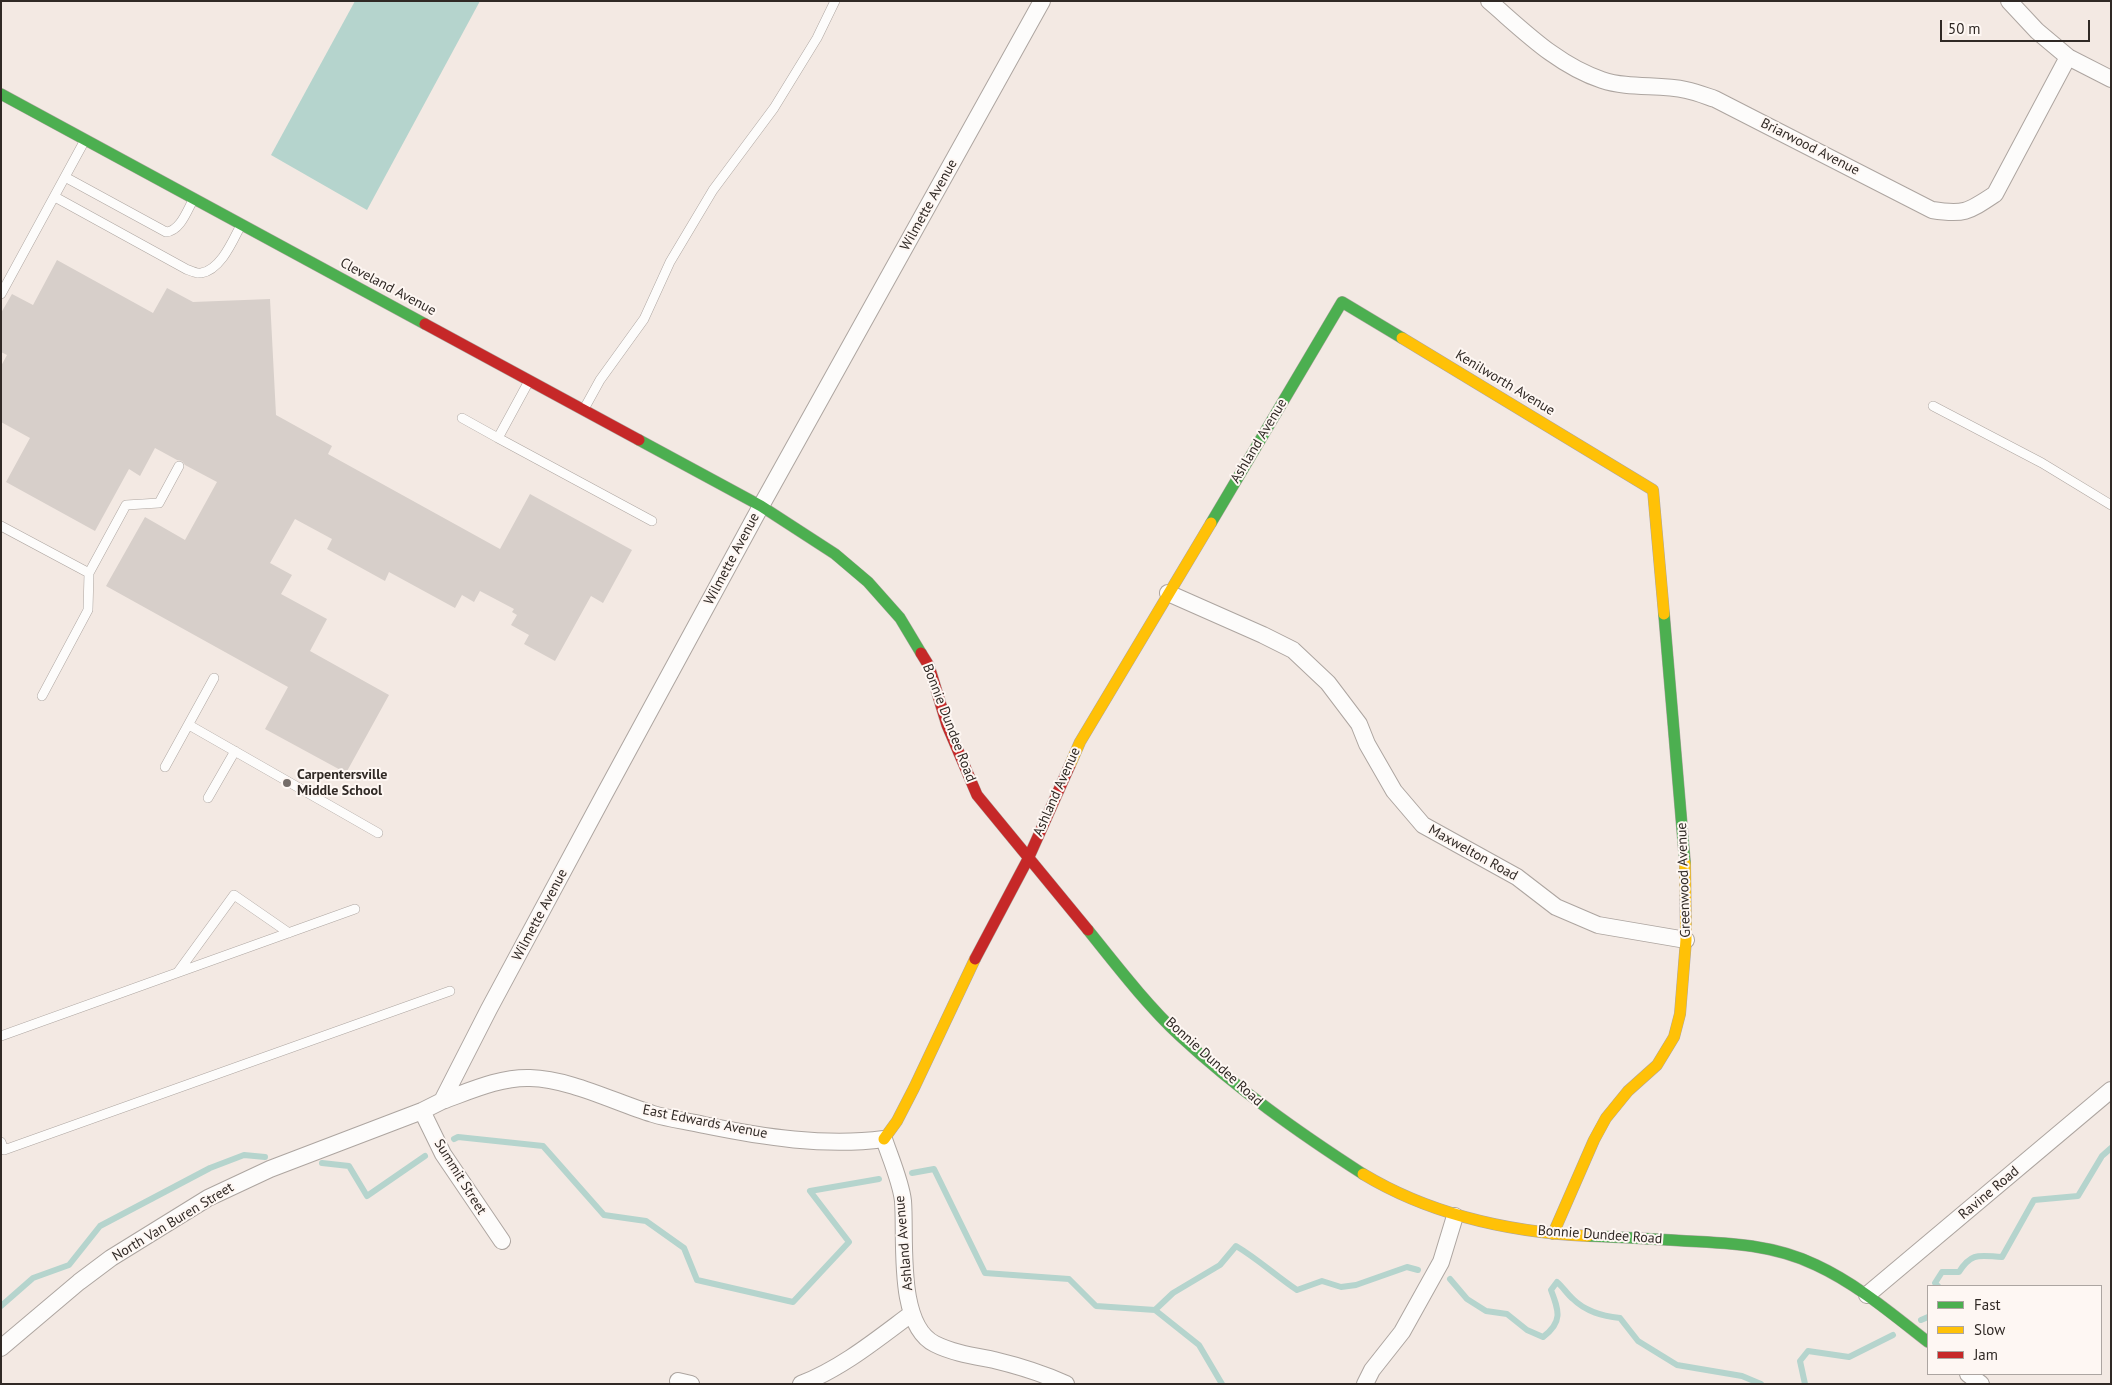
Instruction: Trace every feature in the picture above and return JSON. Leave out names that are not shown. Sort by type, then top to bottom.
[{"type":"street","name":"Wilmette Avenue","points":[[442,1102],[576,846],[761,506],[1042,1]]},
{"type":"street","name":"Briarwood Avenue","points":[[1489,1],[1545,49],[1571,67],[1603,80],[1644,87],[1685,89],[1716,99],[1932,210],[1955,213],[1975,208],[1995,194],[2068,57]]},
{"type":"street","points":[[2010,1],[2037,31],[2068,57],[2111,79]]},
{"type":"street","name":"Cleveland Avenue","points":[[1,94],[761,506]]},
{"type":"street","name":"Kenilworth Avenue","points":[[1342,302],[1653,490]]},
{"type":"street","name":"Ashland Avenue","points":[[911,1314],[903,1249],[903,1199],[884,1139],[897,1121],[914,1088],[984,940],[1028,859],[1080,742],[1342,302]]},
{"type":"street","name":"Greenwood Avenue","points":[[1553,1234],[1591,1147],[1606,1118],[1628,1091],[1657,1065],[1674,1037],[1680,1014],[1686,940],[1685,857],[1653,490]]},
{"type":"street","name":"Bonnie Dundee Road","points":[[761,506],[835,554],[868,582],[900,618],[929,666],[947,725],[977,795],[1127,978],[1179,1034],[1240,1089],[1294,1129],[1365,1175],[1405,1197],[1455,1216],[1553,1234],[1749,1244],[1782,1252],[1815,1264],[1867,1295],[1927,1341]]},
{"type":"street","name":"Maxwelton Road","points":[[1168,593],[1293,650],[1328,683],[1359,724],[1366,744],[1394,792],[1423,825],[1517,876],[1556,908],[1598,925],[1686,940]]},
{"type":"street","name":"East Edwards Avenue","points":[[442,1102],[507,1080],[549,1079],[654,1114],[738,1131],[816,1141],[861,1142],[884,1139]]},
{"type":"street","name":"Ravine Road","points":[[1867,1295],[2111,1090]]},
{"type":"street","points":[[422,1111],[442,1102]]},
{"type":"street","name":"Summit Street","points":[[422,1111],[443,1154],[502,1241]]},
{"type":"street","name":"North Van Buren Street","points":[[1,1348],[79,1282],[111,1258],[208,1198],[270,1169],[422,1111]]},
{"type":"street","points":[[1365,1384],[1372,1370],[1402,1332],[1442,1262],[1455,1216]]},
{"type":"street","points":[[801,1384],[845,1362],[911,1314],[919,1329],[932,1343],[953,1352],[1041,1373],[1066,1384]]},
{"type":"street","points":[[1969,1375],[1981,1384]]},
{"type":"lane","points":[[583,410],[600,380],[644,319],[670,262],[713,190],[774,108],[817,38],[835,1]]},
{"type":"lane","points":[[1,294],[85,140]]},
{"type":"lane","points":[[65,177],[166,232],[172,232],[177,228],[194,198]]},
{"type":"lane","points":[[55,197],[186,269],[200,274],[210,270],[220,260],[241,224]]},
{"type":"lane","points":[[498,438],[530,381]]},
{"type":"lane","points":[[1933,406],[2042,464],[2111,505]]},
{"type":"lane","points":[[462,418],[652,521]]},
{"type":"lane","points":[[42,696],[88,610],[89,573],[126,505],[158,504],[179,466]]},
{"type":"lane","points":[[1,526],[89,573]]},
{"type":"lane","points":[[165,768],[214,678]]},
{"type":"lane","points":[[188,725],[378,832]]},
{"type":"lane","points":[[208,798],[234,751]]},
{"type":"lane","points":[[177,973],[234,895],[289,933]]},
{"type":"lane","points":[[1,1036],[354,909]]},
{"type":"lane","points":[[1,1142],[4,1150],[450,991]]},
{"type":"water","points":[[355,1],[480,1],[367,210],[271,155]]},
{"type":"building","points":[[57,260],[153,313],[167,288],[193,302],[270,299],[276,415],[332,446],[328,454],[500,549],[530,494],[632,550],[603,603],[591,596],[555,661],[524,644],[529,635],[511,625],[517,615],[512,612],[514,609],[480,591],[474,602],[462,595],[455,608],[389,572],[385,581],[327,549],[332,539],[295,519],[270,563],[292,575],[281,594],[327,619],[310,651],[389,695],[346,773],[265,729],[288,687],[106,586],[145,517],[185,540],[217,482],[185,465],[182,461],[155,448],[140,476],[129,469],[95,531],[6,482],[30,438],[1,422],[1,366],[7,355],[1,352],[1,313],[12,294],[33,305]]},
{"type":"waterway","points":[[454,1139],[458,1137],[543,1146],[604,1215],[646,1221],[684,1248],[697,1280],[793,1302],[849,1242],[810,1191],[879,1179]]},
{"type":"waterway","points":[[1937,1285],[1935,1283],[1942,1272],[1959,1272],[1968,1261],[1977,1256],[2002,1257],[2034,1200],[2078,1196],[2102,1156],[2111,1148]]},
{"type":"waterway","points":[[1,1306],[33,1278],[69,1265],[100,1226],[210,1168],[244,1155],[265,1157]]},
{"type":"waterway","points":[[322,1163],[349,1166],[367,1196],[425,1156]]},
{"type":"waterway","points":[[912,1173],[934,1169],[985,1273],[1069,1279],[1096,1306],[1155,1310],[1199,1345],[1222,1384]]},
{"type":"waterway","points":[[1155,1310],[1173,1293],[1220,1265],[1236,1246],[1297,1290],[1322,1281],[1341,1287],[1356,1285],[1407,1267],[1418,1270]]},
{"type":"waterway","points":[[1450,1279],[1467,1299],[1486,1311],[1507,1314],[1527,1330],[1543,1337],[1554,1326],[1558,1316],[1551,1290],[1557,1282],[1583,1307],[1601,1315],[1620,1318],[1638,1341],[1677,1365],[1742,1376],[1761,1384]]},
{"type":"waterway","points":[[1921,1320],[1927,1317]]},
{"type":"waterway","points":[[1805,1384],[1800,1361],[1808,1351],[1849,1357],[1893,1335]]},
{"type":"traffic: fast","points":[[1,94],[425,324]]},
{"type":"traffic: fast","points":[[1211,523],[1342,302],[1402,338]]},
{"type":"traffic: fast","points":[[639,440],[761,506],[835,554],[868,582],[900,618],[921,653]]},
{"type":"traffic: fast","points":[[1664,614],[1685,863]]},
{"type":"traffic: fast","points":[[1088,930],[1155,1011],[1180,1036],[1268,1109],[1363,1174]]},
{"type":"traffic: fast","points":[[1588,1236],[1736,1244],[1785,1253],[1816,1265],[1846,1281],[1927,1341]]},
{"type":"traffic: slow","points":[[1402,338],[1653,490],[1664,614]]},
{"type":"traffic: slow","points":[[1070,765],[1080,742],[1211,523]]},
{"type":"traffic: slow","points":[[1553,1234],[1594,1140],[1606,1118],[1628,1091],[1657,1065],[1674,1037],[1680,1014],[1686,940],[1685,863]]},
{"type":"traffic: slow","points":[[884,1139],[897,1121],[914,1088],[975,959]]},
{"type":"traffic: slow","points":[[1363,1174],[1416,1200],[1443,1211],[1471,1219],[1529,1230],[1588,1236]]},
{"type":"traffic: jam","points":[[425,324],[639,440]]},
{"type":"traffic: jam","points":[[921,653],[929,666],[947,725],[977,795],[1088,930]]},
{"type":"traffic: jam","points":[[975,959],[1028,859],[1070,765]]},
{"type":"place","name":"Carpentersville Middle School","points":[[287,783]]}]
